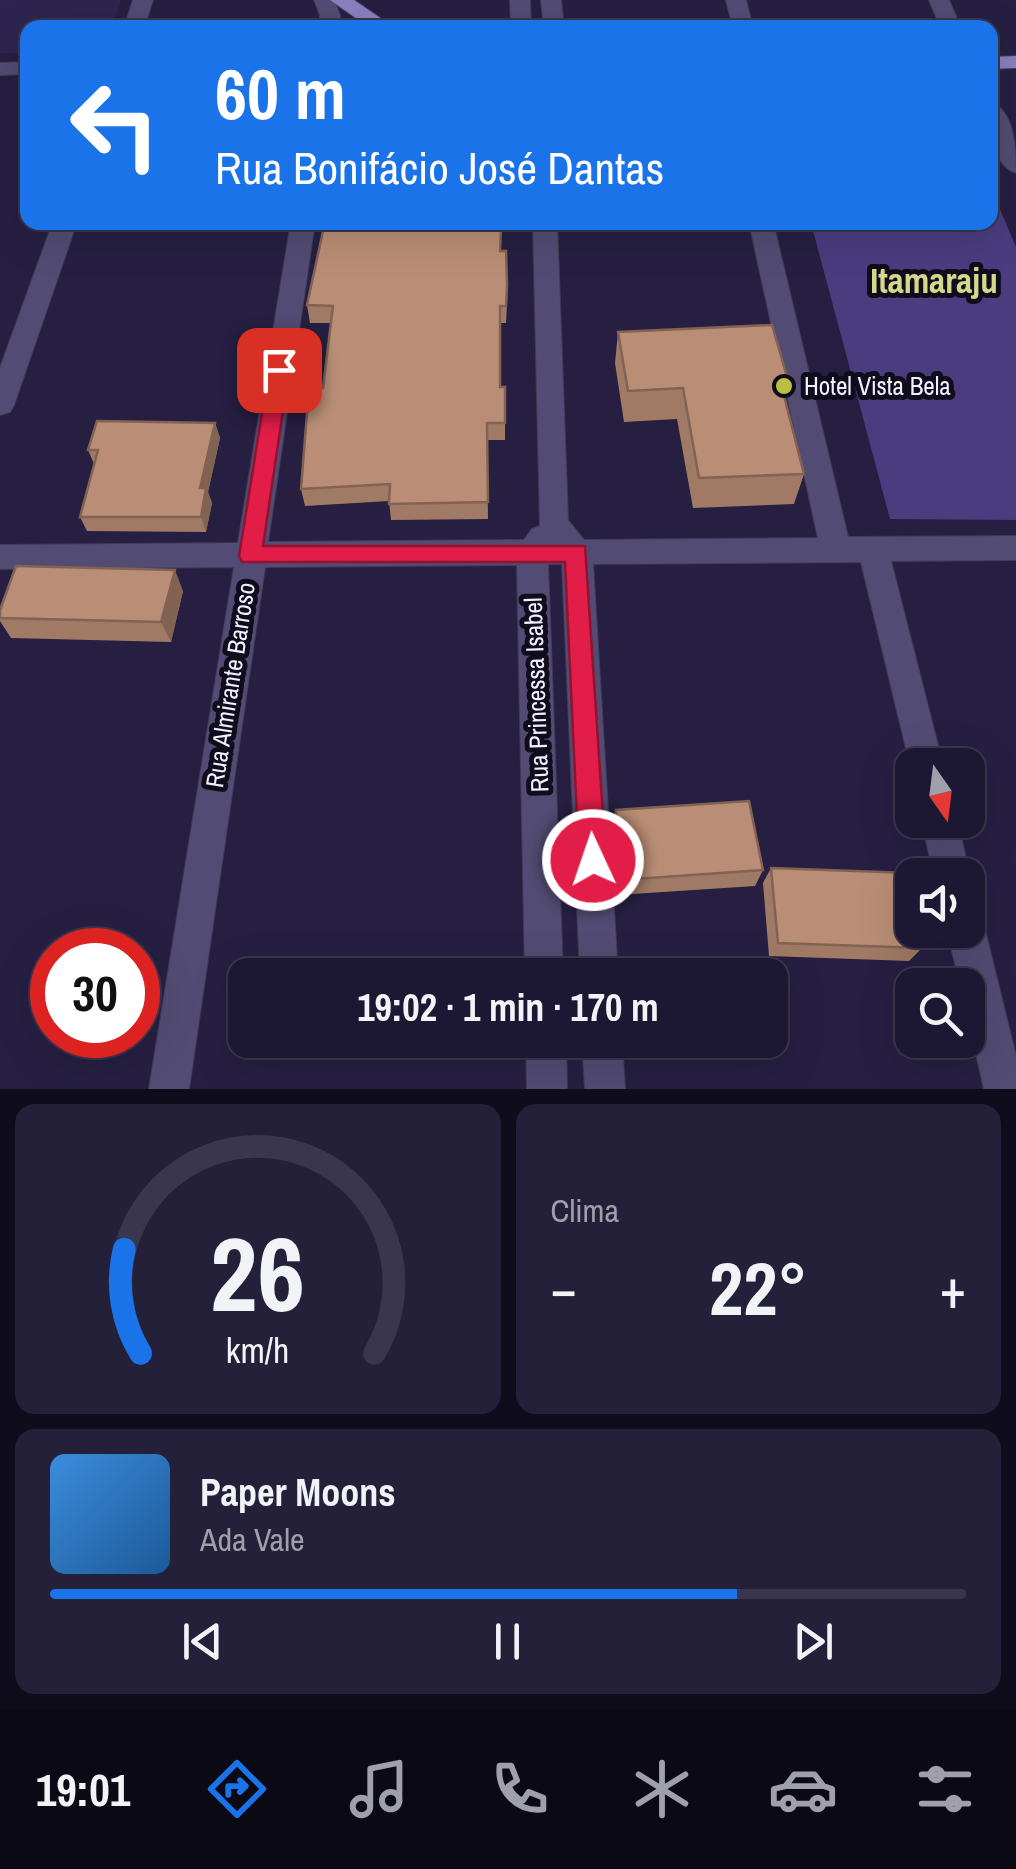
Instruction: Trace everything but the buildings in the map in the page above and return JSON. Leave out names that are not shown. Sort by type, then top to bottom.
[{"type":"main road","points":[[336,8],[365,20]]},
{"type":"street","points":[[998,126],[1016,166]]},
{"type":"street","points":[[0,405],[62,230]]},
{"type":"street","name":"Rua Almirante Barroso","points":[[169,1089],[301,230]]},
{"type":"street","points":[[532,553],[553,522],[545,230]]},
{"type":"street","points":[[763,230],[836,550]]},
{"type":"street","points":[[553,522],[576,552]]},
{"type":"street","points":[[0,557],[1016,548]]},
{"type":"street","points":[[874,550],[922,748]]},
{"type":"street","name":"Rua Princessa Isabel","points":[[576,552],[598,958]]},
{"type":"street","name":"Rua Princessa Isabel","points":[[532,553],[544,958]]},
{"type":"street","points":[[970,948],[1004,1089]]},
{"type":"street","points":[[546,1058],[547,1089]]},
{"type":"street","points":[[603,1058],[605,1089]]},
{"type":"shaded area","points":[[0,0],[121,0],[114,20],[20,20],[20,53],[0,53]]},
{"type":"shaded area","points":[[998,205],[1016,247],[1016,520],[890,519],[813,230],[998,230]]},
{"type":"place","name":"Hotel Vista Bela","points":[[784,386]]},
{"type":"district","name":"Itamaraju","points":[[934,281]]},
{"type":"route","points":[[279,370],[250,556],[576,552],[593,860]]}]
